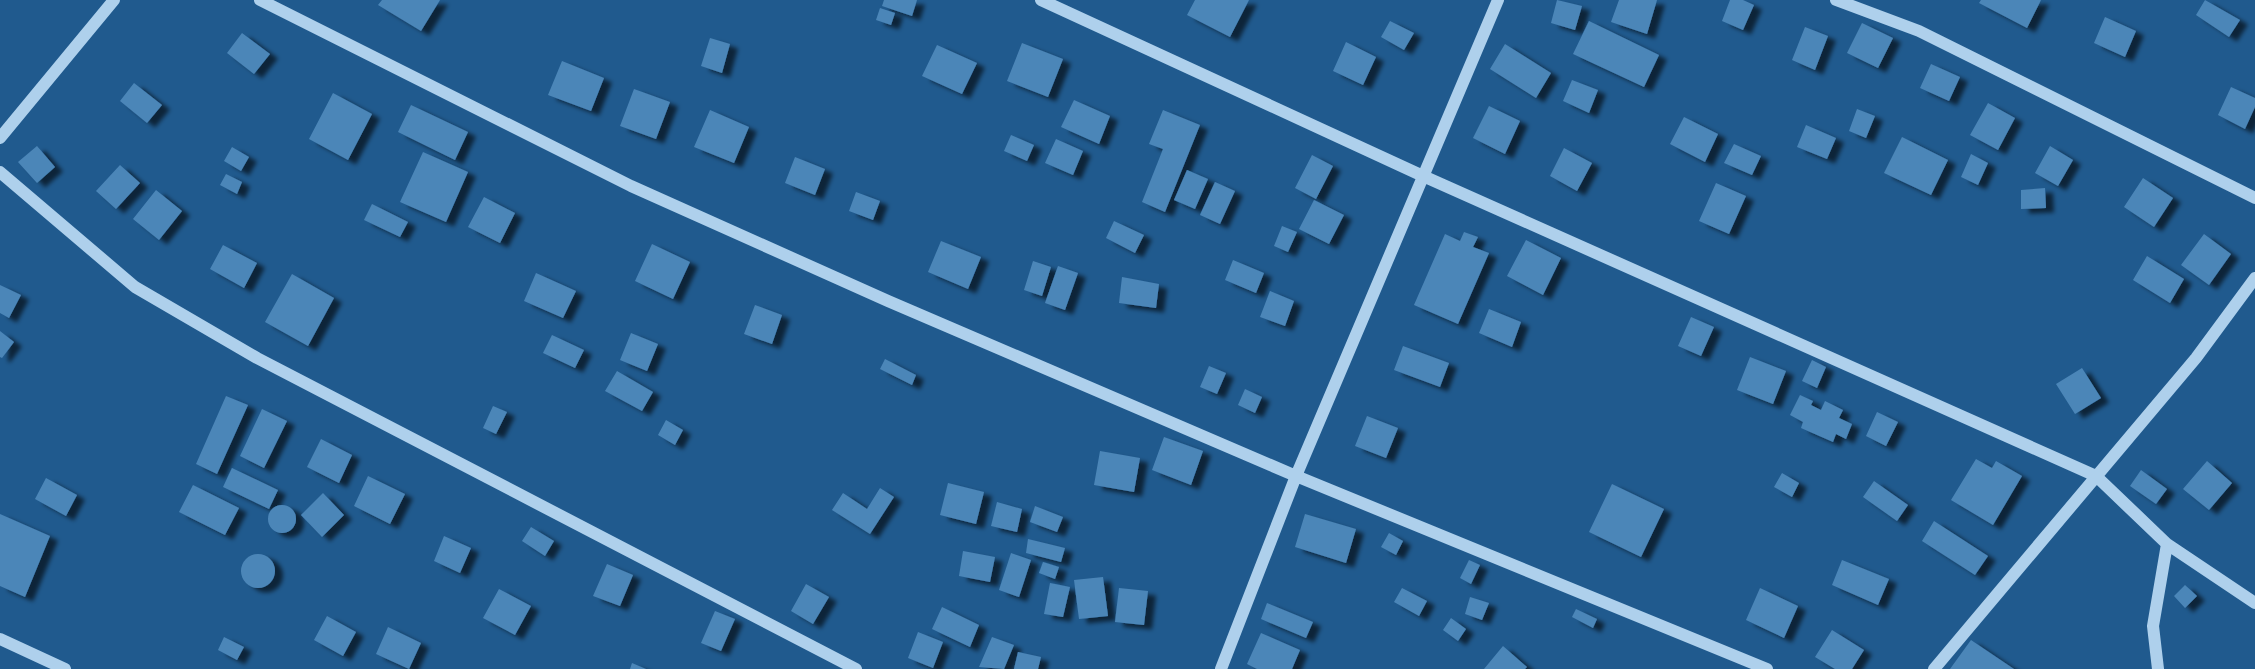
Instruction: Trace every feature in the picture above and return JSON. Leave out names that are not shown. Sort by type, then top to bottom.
[{"type":"street","points":[[0,138],[114,0]]},
{"type":"street","points":[[260,0],[631,186],[888,301],[1296,476],[1767,669]]},
{"type":"street","points":[[1041,0],[1423,176],[2096,476],[2166,544],[2255,603]]},
{"type":"street","points":[[1221,669],[1296,476],[1497,0]]},
{"type":"street","points":[[1836,0],[1919,31],[2255,198]]},
{"type":"street","points":[[0,172],[135,287],[257,358],[856,669]]},
{"type":"street","points":[[1934,669],[2196,358],[2255,278]]},
{"type":"street","points":[[2158,669],[2153,626],[2166,544]]},
{"type":"street","points":[[0,639],[65,669]]},
{"type":"building","points":[[382,0],[440,0],[421,31],[378,5]]},
{"type":"building","points":[[884,0],[917,0],[912,16],[882,6]]},
{"type":"building","points":[[1195,0],[1249,0],[1230,37],[1187,15]]},
{"type":"building","points":[[1557,0],[1582,6],[1575,30],[1551,23]]},
{"type":"building","points":[[1619,0],[1657,0],[1647,34],[1611,22]]},
{"type":"building","points":[[1730,0],[1743,0],[1754,5],[1743,30],[1722,21]]},
{"type":"building","points":[[1981,0],[2041,0],[2027,28],[1979,3]]},
{"type":"building","points":[[2205,0],[2240,20],[2229,37],[2196,15]]},
{"type":"building","points":[[880,8],[895,13],[891,25],[876,20]]},
{"type":"building","points":[[2105,17],[2136,31],[2125,57],[2094,43]]},
{"type":"building","points":[[1390,21],[1414,33],[1404,50],[1381,37]]},
{"type":"building","points":[[1589,21],[1659,55],[1644,87],[1573,54]]},
{"type":"building","points":[[1862,23],[1893,38],[1878,68],[1847,53]]},
{"type":"building","points":[[1805,27],[1828,36],[1815,70],[1792,60]]},
{"type":"building","points":[[242,33],[270,54],[254,74],[227,53]]},
{"type":"building","points":[[710,38],[730,44],[722,73],[701,66]]},
{"type":"building","points":[[1346,42],[1376,57],[1363,85],[1333,71]]},
{"type":"building","points":[[1022,43],[1063,59],[1048,97],[1007,81]]},
{"type":"building","points":[[1505,44],[1551,73],[1536,98],[1490,69]]},
{"type":"building","points":[[937,45],[977,63],[962,94],[922,76]]},
{"type":"building","points":[[562,61],[604,78],[591,111],[548,95]]},
{"type":"building","points":[[1931,64],[1960,77],[1949,101],[1920,88]]},
{"type":"building","points":[[1572,80],[1598,90],[1589,113],[1563,101]]},
{"type":"building","points":[[134,83],[162,105],[147,123],[120,101]]},
{"type":"building","points":[[2231,87],[2255,98],[2255,107],[2245,129],[2218,115]]},
{"type":"building","points":[[634,89],[670,102],[656,139],[620,126]]},
{"type":"building","points":[[333,93],[372,114],[348,160],[309,139]]},
{"type":"building","points":[[1074,100],[1110,116],[1099,144],[1061,127]]},
{"type":"building","points":[[1988,103],[2015,118],[1998,150],[1970,135]]},
{"type":"building","points":[[411,105],[468,132],[455,160],[398,132]]},
{"type":"building","points":[[1489,106],[1520,121],[1505,154],[1473,138]]},
{"type":"building","points":[[1857,109],[1875,116],[1866,138],[1849,131]]},
{"type":"building","points":[[710,110],[749,127],[734,163],[694,147]]},
{"type":"building","points":[[1163,110],[1200,125],[1165,212],[1142,202],[1163,149],[1149,144]]},
{"type":"building","points":[[1684,117],[1718,134],[1705,162],[1670,144]]},
{"type":"building","points":[[1806,125],[1836,138],[1827,159],[1797,147]]},
{"type":"building","points":[[1011,135],[1034,145],[1027,161],[1004,151]]},
{"type":"building","points":[[1902,137],[1948,160],[1931,195],[1884,173]]},
{"type":"building","points":[[1056,139],[1083,151],[1073,175],[1045,163]]},
{"type":"building","points":[[1734,144],[1761,156],[1752,175],[1724,163]]},
{"type":"building","points":[[37,146],[55,167],[37,183],[18,162]]},
{"type":"building","points":[[2050,146],[2073,160],[2058,186],[2035,173]]},
{"type":"building","points":[[232,147],[249,157],[241,171],[224,161]]},
{"type":"building","points":[[1564,148],[1592,163],[1577,191],[1550,176]]},
{"type":"building","points":[[423,152],[468,172],[446,222],[400,202]]},
{"type":"building","points":[[1971,154],[1988,163],[1978,185],[1961,177]]},
{"type":"building","points":[[1312,155],[1333,166],[1316,199],[1295,188]]},
{"type":"building","points":[[795,157],[825,169],[815,195],[785,183]]},
{"type":"building","points":[[120,165],[140,183],[116,209],[96,191]]},
{"type":"building","points":[[1187,170],[1208,179],[1195,209],[1174,200]]},
{"type":"building","points":[[226,174],[242,182],[237,194],[220,185]]},
{"type":"building","points":[[2143,178],[2173,198],[2154,227],[2124,207]]},
{"type":"building","points":[[1215,182],[1235,191],[1220,224],[1200,215]]},
{"type":"building","points":[[1716,183],[1746,196],[1729,234],[1699,221]]},
{"type":"building","points":[[2045,188],[2046,208],[2021,209],[2021,190]]},
{"type":"building","points":[[156,190],[182,211],[159,240],[133,219]]},
{"type":"building","points":[[856,192],[880,201],[873,220],[849,211]]},
{"type":"building","points":[[484,197],[515,213],[500,243],[468,227]]},
{"type":"building","points":[[1314,200],[1344,215],[1329,244],[1299,229]]},
{"type":"building","points":[[372,204],[408,222],[400,237],[364,220]]},
{"type":"building","points":[[1114,221],[1144,235],[1135,253],[1106,238]]},
{"type":"building","points":[[1282,226],[1297,232],[1288,252],[1274,246]]},
{"type":"building","points":[[1464,232],[1478,237],[1473,247],[1489,253],[1458,324],[1414,305],[1445,234],[1460,241]]},
{"type":"building","points":[[2204,234],[2231,254],[2209,285],[2181,265]]},
{"type":"building","points":[[1526,240],[1561,258],[1543,295],[1507,276]]},
{"type":"building","points":[[941,241],[981,257],[968,289],[928,272]]},
{"type":"building","points":[[652,244],[690,262],[673,299],[635,281]]},
{"type":"building","points":[[223,245],[257,263],[244,288],[210,269]]},
{"type":"building","points":[[2147,256],[2184,279],[2170,303],[2133,280]]},
{"type":"building","points":[[1233,260],[1264,273],[1256,293],[1225,280]]},
{"type":"building","points":[[1033,261],[1051,267],[1042,296],[1024,290]]},
{"type":"building","points":[[1058,266],[1078,273],[1065,310],[1045,303]]},
{"type":"building","points":[[536,273],[576,291],[563,318],[524,301]]},
{"type":"building","points":[[292,274],[334,298],[308,346],[265,322]]},
{"type":"building","points":[[1122,277],[1159,284],[1156,308],[1119,303]]},
{"type":"building","points":[[0,285],[21,295],[9,318],[0,313]]},
{"type":"building","points":[[1270,291],[1294,301],[1285,326],[1260,317]]},
{"type":"building","points":[[755,305],[782,315],[772,344],[744,334]]},
{"type":"building","points":[[1489,309],[1521,322],[1512,347],[1479,333]]},
{"type":"building","points":[[1691,317],[1714,327],[1701,356],[1678,346]]},
{"type":"building","points":[[0,331],[14,342],[2,358],[0,357]]},
{"type":"building","points":[[631,333],[658,344],[647,371],[620,360]]},
{"type":"building","points":[[552,335],[584,350],[575,368],[543,353]]},
{"type":"building","points":[[1403,346],[1449,363],[1440,387],[1394,370]]},
{"type":"building","points":[[1750,357],[1786,371],[1773,404],[1737,390]]},
{"type":"building","points":[[885,359],[916,375],[912,385],[880,369]]},
{"type":"building","points":[[1812,360],[1826,367],[1817,388],[1802,381]]},
{"type":"building","points":[[1209,366],[1226,373],[1217,394],[1200,387]]},
{"type":"building","points":[[2082,368],[2101,398],[2075,414],[2056,384]]},
{"type":"building","points":[[617,371],[653,392],[642,411],[605,391]]},
{"type":"building","points":[[1245,389],[1262,397],[1255,413],[1238,405]]},
{"type":"building","points":[[1800,395],[1813,401],[1811,405],[1821,410],[1825,401],[1843,410],[1839,418],[1852,424],[1846,439],[1836,434],[1833,442],[1801,428],[1803,422],[1790,415]]},
{"type":"building","points":[[226,396],[248,405],[217,474],[196,464]]},
{"type":"building","points":[[493,406],[507,412],[496,434],[483,428]]},
{"type":"building","points":[[262,409],[287,421],[264,468],[240,456]]},
{"type":"building","points":[[1877,412],[1898,422],[1886,446],[1866,436]]},
{"type":"building","points":[[1367,416],[1398,428],[1386,458],[1355,446]]},
{"type":"building","points":[[666,420],[683,430],[675,445],[658,435]]},
{"type":"building","points":[[1164,437],[1203,451],[1191,485],[1152,470]]},
{"type":"building","points":[[321,439],[352,455],[339,483],[307,467]]},
{"type":"building","points":[[1100,451],[1140,458],[1134,492],[1094,485]]},
{"type":"building","points":[[1976,459],[1992,468],[1996,461],[2022,476],[1993,525],[1951,500]]},
{"type":"building","points":[[2207,461],[2232,483],[2209,510],[2183,489]]},
{"type":"building","points":[[232,468],[278,490],[269,509],[223,487]]},
{"type":"building","points":[[2141,470],[2167,489],[2156,504],[2130,486]]},
{"type":"building","points":[[1782,473],[1799,483],[1792,497],[1774,487]]},
{"type":"building","points":[[368,476],[405,494],[390,524],[354,506]]},
{"type":"building","points":[[46,478],[77,495],[66,516],[35,499]]},
{"type":"building","points":[[1874,481],[1908,505],[1897,521],[1863,497]]},
{"type":"building","points":[[948,483],[984,492],[976,524],[940,515]]},
{"type":"building","points":[[1612,484],[1664,509],[1641,557],[1589,532]]},
{"type":"building","points":[[193,485],[239,508],[225,535],[179,512]]},
{"type":"building","points":[[880,488],[894,497],[870,534],[832,510],[843,493],[867,509]]},
{"type":"building","points":[[323,493],[344,515],[322,537],[301,515]]},
{"type":"building","points":[[997,502],[1022,509],[1017,532],[991,526]]},
{"type":"building","points":[[282,505],[292,509],[296,519],[292,529],[282,533],[272,529],[268,519],[272,509]]},
{"type":"building","points":[[1035,506],[1063,517],[1057,532],[1030,522]]},
{"type":"building","points":[[0,514],[50,536],[25,597],[0,586]]},
{"type":"building","points":[[1305,514],[1356,529],[1346,563],[1295,547]]},
{"type":"building","points":[[1934,521],[1988,556],[1975,575],[1922,541]]},
{"type":"building","points":[[531,527],[554,541],[545,556],[522,541]]},
{"type":"building","points":[[1389,533],[1403,541],[1396,555],[1381,547]]},
{"type":"building","points":[[444,536],[471,548],[460,573],[434,561]]},
{"type":"building","points":[[1028,539],[1065,548],[1061,562],[1026,553]]},
{"type":"building","points":[[963,551],[995,557],[990,582],[959,576]]},
{"type":"building","points":[[1011,553],[1031,560],[1019,597],[999,590]]},
{"type":"building","points":[[258,554],[270,559],[275,571],[270,583],[258,588],[246,583],[241,571],[246,559]]},
{"type":"building","points":[[1469,560],[1480,565],[1471,584],[1460,578]]},
{"type":"building","points":[[1842,560],[1889,579],[1878,605],[1832,585]]},
{"type":"building","points":[[1043,562],[1059,567],[1055,579],[1039,573]]},
{"type":"building","points":[[607,564],[633,575],[620,606],[593,596]]},
{"type":"building","points":[[1103,577],[1108,616],[1079,619],[1074,580]]},
{"type":"building","points":[[1050,583],[1070,587],[1063,617],[1044,614]]},
{"type":"building","points":[[806,584],[829,597],[813,624],[791,611]]},
{"type":"building","points":[[2185,585],[2197,596],[2185,608],[2174,596]]},
{"type":"building","points":[[1119,588],[1148,591],[1144,625],[1115,622]]},
{"type":"building","points":[[1402,588],[1427,601],[1419,616],[1394,602]]},
{"type":"building","points":[[1760,588],[1798,606],[1784,638],[1746,620]]},
{"type":"building","points":[[499,589],[531,606],[515,635],[483,618]]},
{"type":"building","points":[[1470,597],[1489,603],[1482,620],[1465,614]]},
{"type":"building","points":[[1267,603],[1313,622],[1306,638],[1261,619]]},
{"type":"building","points":[[942,607],[979,625],[970,647],[932,629]]},
{"type":"building","points":[[1576,609],[1597,619],[1593,628],[1572,617]]},
{"type":"building","points":[[715,611],[735,619],[721,651],[701,643]]},
{"type":"building","points":[[327,616],[356,632],[343,656],[314,640]]},
{"type":"building","points":[[1451,618],[1466,629],[1458,641],[1443,630]]},
{"type":"building","points":[[388,627],[421,643],[409,669],[376,654]]},
{"type":"building","points":[[1832,630],[1864,650],[1852,669],[1835,669],[1815,657]]},
{"type":"building","points":[[918,632],[943,642],[933,668],[908,658]]},
{"type":"building","points":[[1261,633],[1300,650],[1292,669],[1257,669],[1247,664]]},
{"type":"building","points":[[224,637],[244,647],[237,660],[218,650]]},
{"type":"building","points":[[992,637],[1014,645],[1004,669],[979,667]]},
{"type":"building","points":[[1971,640],[2014,669],[1950,669]]},
{"type":"building","points":[[1503,646],[1527,667],[1484,669]]},
{"type":"building","points":[[1018,652],[1041,657],[1038,669],[1014,669]]},
{"type":"building","points":[[632,663],[646,669],[630,669]]}]
